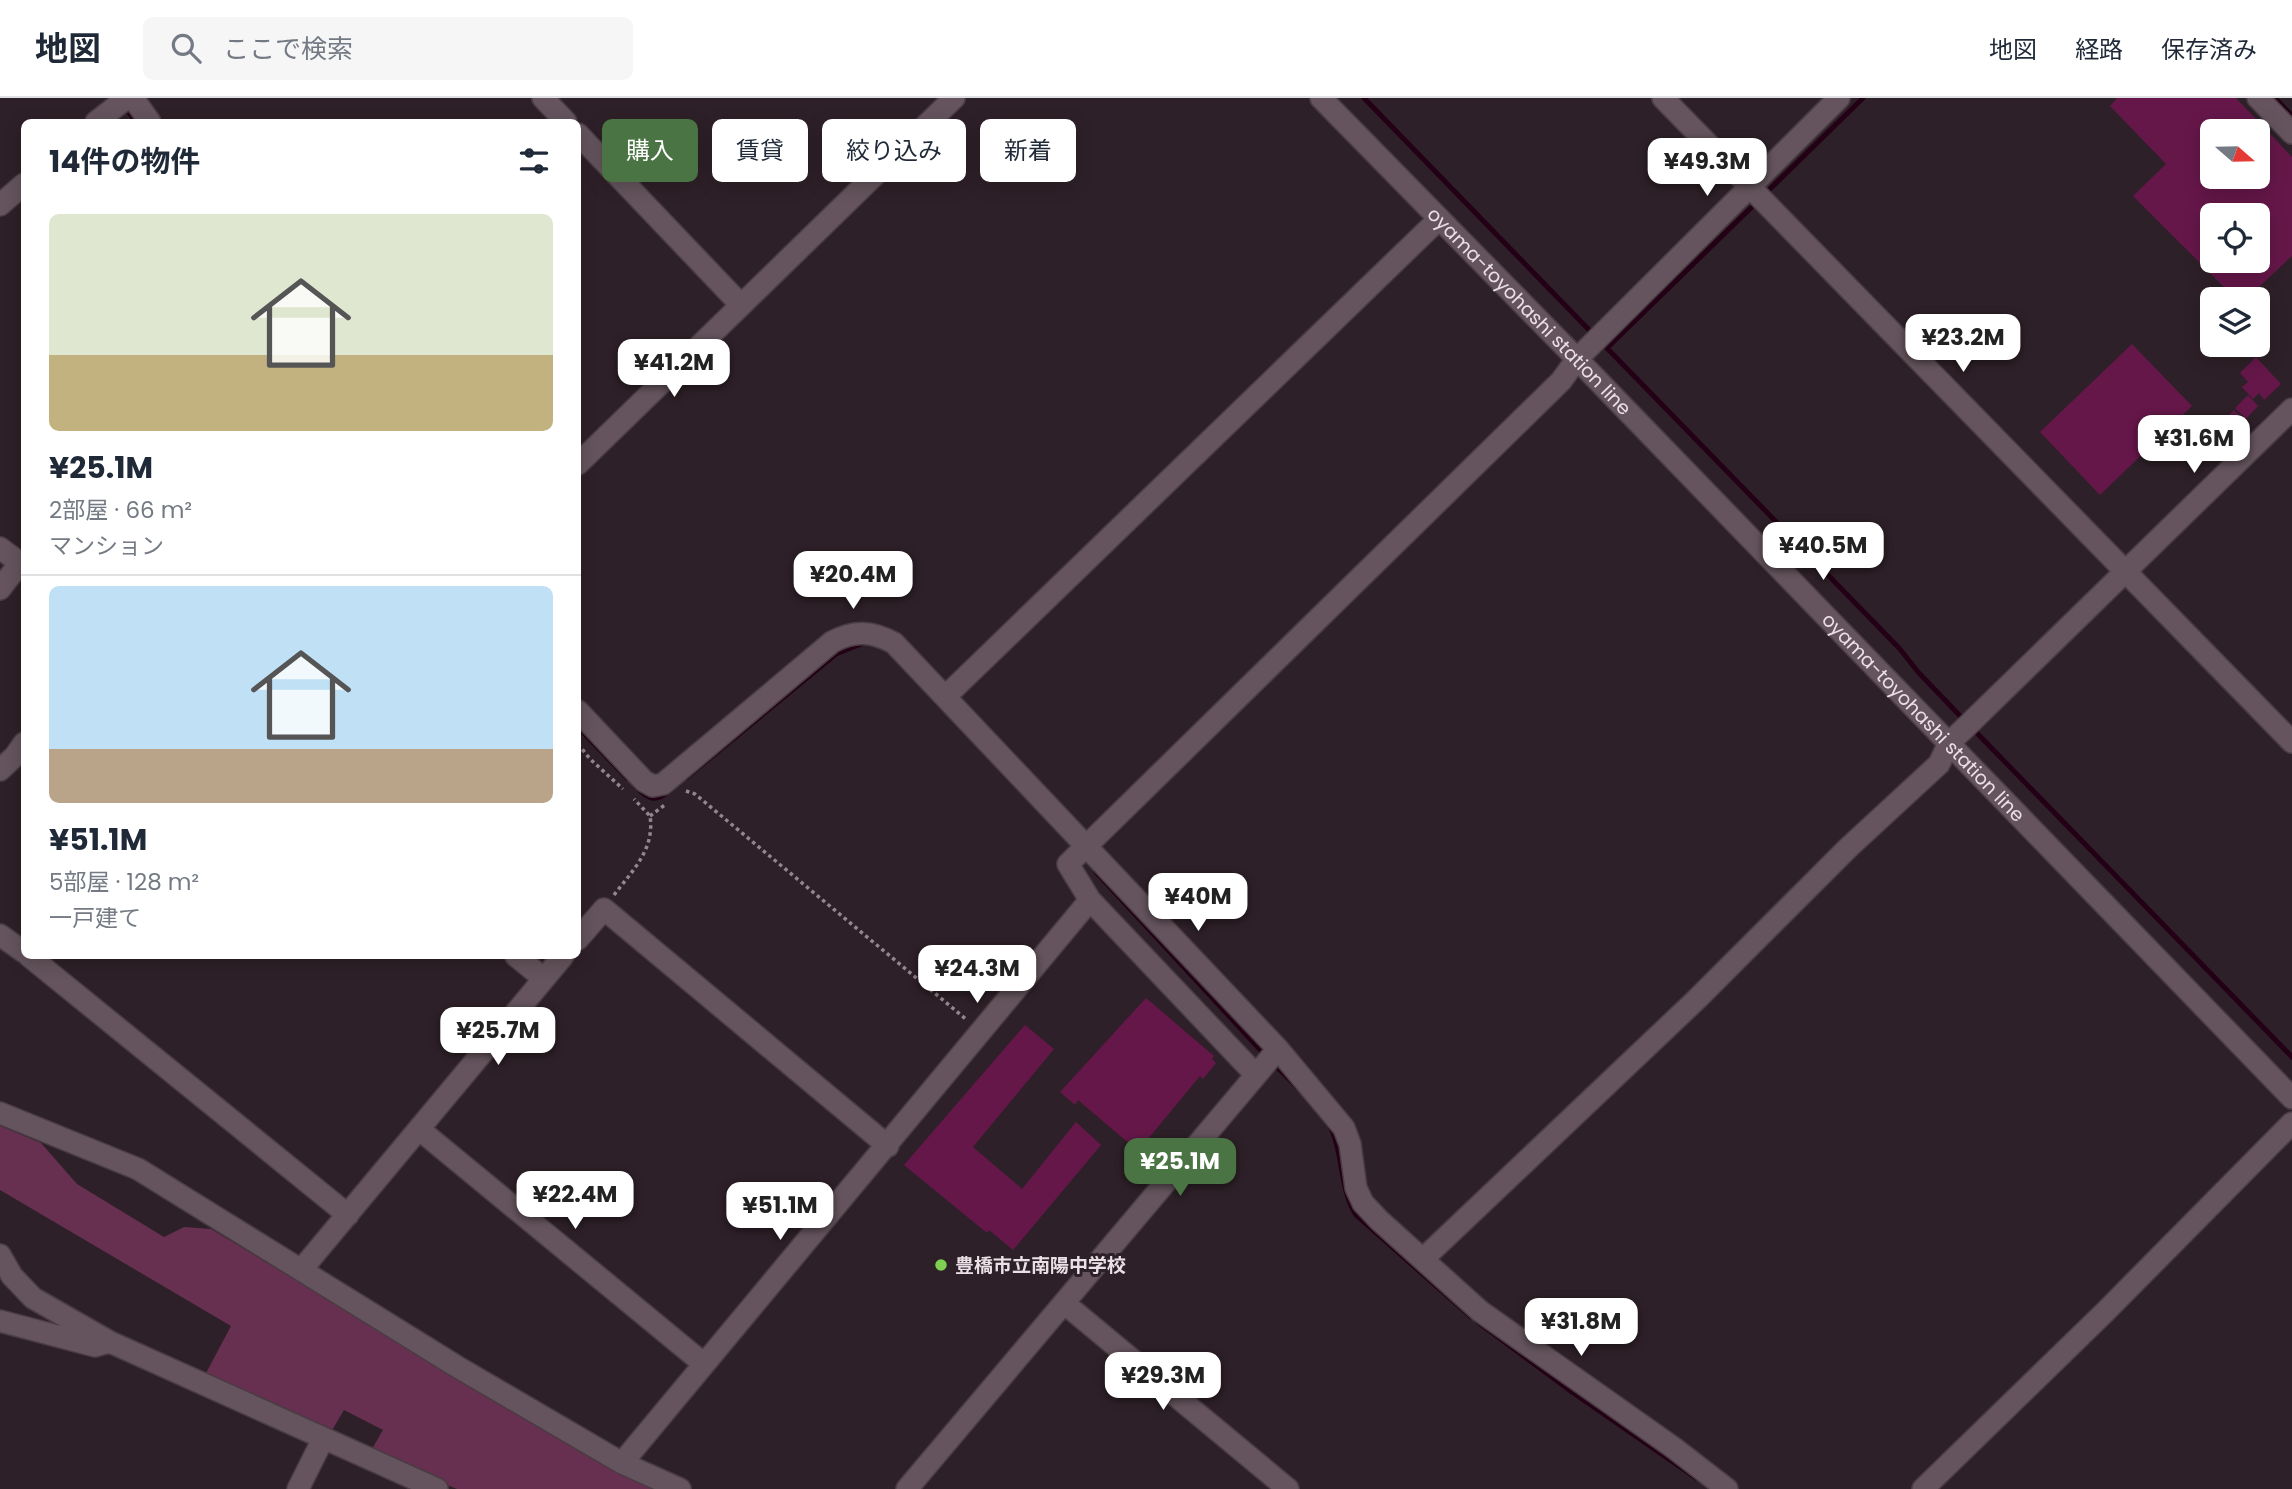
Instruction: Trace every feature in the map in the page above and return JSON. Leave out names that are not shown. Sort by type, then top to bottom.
[{"type":"street","points":[[543,98],[563,119]]},
{"type":"street","points":[[581,461],[954,98]]},
{"type":"street","name":"oyama-toyohashi station line","points":[[1321,98],[1439,219],[1583,353],[1949,743],[2292,1098]]},
{"type":"street","points":[[1663,98],[2292,742]]},
{"type":"street","points":[[1260,1070],[1090,900],[1068,864],[1551,391],[1606,329],[1839,98]]},
{"type":"street","points":[[2258,98],[2292,133]]},
{"type":"street","points":[[100,119],[125,100],[147,119]]},
{"type":"street","points":[[581,137],[741,305]]},
{"type":"street","points":[[0,205],[21,187]]},
{"type":"street","points":[[946,695],[1439,219]]},
{"type":"street","points":[[1423,1259],[1697,999],[1848,848],[1939,764],[1949,743],[2292,409]]},
{"type":"street","points":[[0,548],[21,563]]},
{"type":"street","points":[[0,589],[21,565]]},
{"type":"street","points":[[581,714],[635,772],[653,786],[663,785],[806,662],[843,636],[858,632],[881,635],[894,642],[1278,1049],[1344,1128],[1350,1144],[1356,1188],[1363,1203],[1480,1311],[1719,1487]]},
{"type":"street","points":[[622,1463],[1090,900]]},
{"type":"street","points":[[581,936],[604,909],[888,1146]]},
{"type":"street","points":[[0,935],[21,950]]},
{"type":"street","points":[[33,959],[348,1215]]},
{"type":"street","points":[[520,959],[543,978]]},
{"type":"street","points":[[302,1269],[559,959]]},
{"type":"street","points":[[907,1489],[1278,1049]]},
{"type":"street","points":[[0,1113],[138,1169],[456,1366],[622,1463],[680,1489]]},
{"type":"street","points":[[1923,1489],[2105,1312],[2292,1123]]},
{"type":"street","points":[[420,1130],[704,1364]]},
{"type":"street","points":[[0,1255],[12,1276],[33,1298],[110,1342],[437,1489]]},
{"type":"street","points":[[1064,1303],[1288,1489]]},
{"type":"street","points":[[0,1321],[95,1346],[110,1342]]},
{"type":"street","points":[[298,1489],[323,1438]]},
{"type":"path","points":[[581,748],[650,816],[652,836],[646,852],[604,909]]},
{"type":"path","points":[[684,791],[689,790],[695,794],[982,1032]]},
{"type":"path","points":[[650,816],[673,799]]},
{"type":"shaded area","points":[[0,1126],[41,1143],[77,1184],[164,1237],[184,1227],[211,1229],[608,1468],[653,1489],[457,1489],[369,1454],[383,1430],[344,1410],[331,1432],[206,1373],[231,1326],[0,1190]]},
{"type":"building","points":[[2117,98],[2236,98],[2256,119],[2200,119],[2200,189],[2270,189],[2270,134],[2292,157],[2292,256],[2259,287],[2224,287],[2210,273],[2270,273],[2270,203],[2200,203],[2200,263],[2133,196],[2166,164],[2110,106]]},
{"type":"building","points":[[2132,344],[2192,406],[2100,495],[2040,432]]},
{"type":"building","points":[[2256,357],[2281,384],[2264,400],[2259,393],[2253,399],[2242,387],[2248,382],[2240,373]]},
{"type":"building","points":[[2248,395],[2258,406],[2246,419],[2235,408]]},
{"type":"building","points":[[2234,410],[2244,420],[2232,432],[2222,422]]},
{"type":"building","points":[[1146,998],[1214,1056],[1212,1059],[1216,1063],[1203,1079],[1200,1076],[1138,1151],[1078,1100],[1075,1105],[1060,1092]]},
{"type":"building","points":[[1025,1025],[1054,1049],[973,1147],[1022,1189],[1076,1122],[1101,1145],[1013,1250],[989,1230],[987,1233],[904,1165]]},
{"type":"waterway","points":[[1364,98],[1594,335]]},
{"type":"waterway","points":[[1765,194],[1863,98]]},
{"type":"waterway","points":[[2275,98],[2292,116]]},
{"type":"waterway","points":[[124,105],[134,119]]},
{"type":"waterway","points":[[1607,348],[1758,201]]},
{"type":"waterway","points":[[1601,342],[1900,649],[1965,721]]},
{"type":"waterway","points":[[687,777],[836,654],[861,644]]},
{"type":"waterway","points":[[1972,728],[2292,1057]]},
{"type":"waterway","points":[[581,730],[627,778]]},
{"type":"waterway","points":[[636,787],[653,798],[661,797],[671,790]]},
{"type":"waterway","points":[[1096,872],[1265,1055]]},
{"type":"waterway","points":[[1272,1062],[1300,1090]]},
{"type":"waterway","points":[[1329,1124],[1347,1193],[1356,1215],[1471,1317]]},
{"type":"waterway","points":[[1479,1323],[1696,1478]]},
{"type":"place","name":"豊橋市立南陽中学校","points":[[941,1265]]}]
